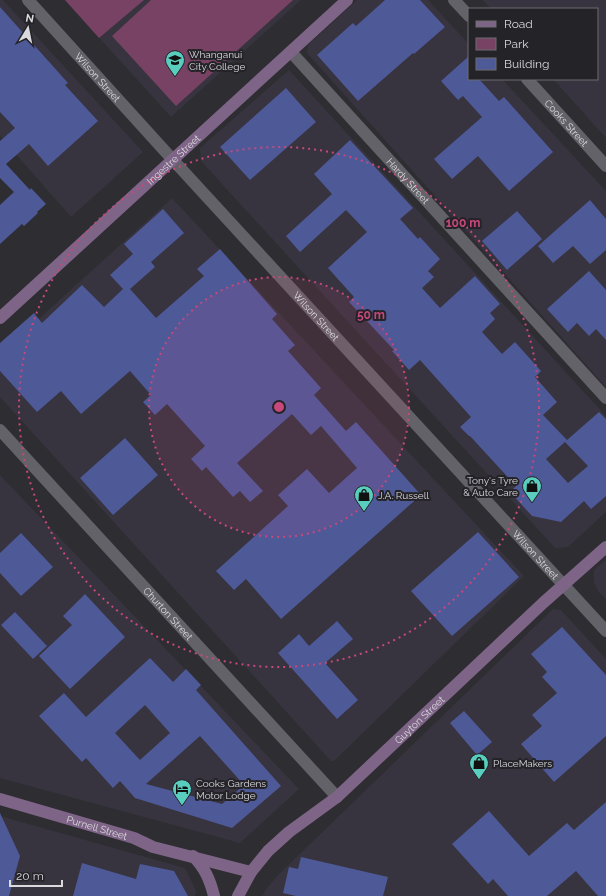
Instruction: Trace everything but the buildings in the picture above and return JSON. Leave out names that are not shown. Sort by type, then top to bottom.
[{"type":"main road","name":"Ingestre Street","points":[[0,318],[347,0]]},
{"type":"main road","name":"Guyton Street","points":[[238,896],[251,872],[268,851],[289,832],[337,797],[543,603],[606,547]]},
{"type":"main road","name":"Purnell Street","points":[[0,799],[134,838],[153,847],[251,872]]},
{"type":"main road","points":[[193,856],[201,864],[211,883],[214,896]]},
{"type":"street","name":"Wilson Street","points":[[28,0],[606,631]]},
{"type":"street","points":[[454,0],[468,15]]},
{"type":"street","name":"Hardy Street","points":[[291,52],[606,398]]},
{"type":"street","name":"Cooks Street","points":[[528,80],[606,166]]},
{"type":"street","name":"Churton Street","points":[[0,430],[337,797]]},
{"type":"shaded area","points":[[0,0],[3,0],[143,152],[71,217],[0,136]]},
{"type":"shaded area","name":"Whanganui City College","points":[[65,0],[301,0],[171,117]]},
{"type":"shaded area","points":[[357,0],[428,0],[468,43],[468,80],[503,80],[606,191],[606,387],[307,53],[308,45]]},
{"type":"shaded area","points":[[483,0],[606,0],[606,138],[554,80],[598,80],[598,8],[490,8]]},
{"type":"shaded area","points":[[289,70],[606,416],[606,512],[568,547],[555,548],[201,161],[200,148]]},
{"type":"shaded area","points":[[172,198],[524,576],[334,761],[331,761],[0,397],[0,354]]},
{"type":"shaded area","points":[[0,475],[299,789],[240,843],[0,778]]},
{"type":"shaded area","points":[[606,560],[606,599],[598,591],[594,582],[594,570]]},
{"type":"shaded area","points":[[553,609],[561,610],[606,659],[606,896],[262,896],[277,876]]},
{"type":"shaded area","points":[[0,816],[185,868],[196,891],[195,896],[0,896]]},
{"type":"green space","points":[[65,0],[144,0],[99,38]]},
{"type":"green space","name":"Whanganui City College","points":[[151,0],[293,0],[176,106],[112,36]]},
{"type":"place","name":"Whanganui City College","points":[[175,77]]},
{"type":"place","name":"Tony's Tyre & Auto Care","points":[[532,503]]},
{"type":"place","name":"J.A. Russell","points":[[364,512]]},
{"type":"place","name":"PlaceMakers","points":[[479,780]]},
{"type":"place","name":"Cooks Gardens Motor Lodge","points":[[182,806]]}]
